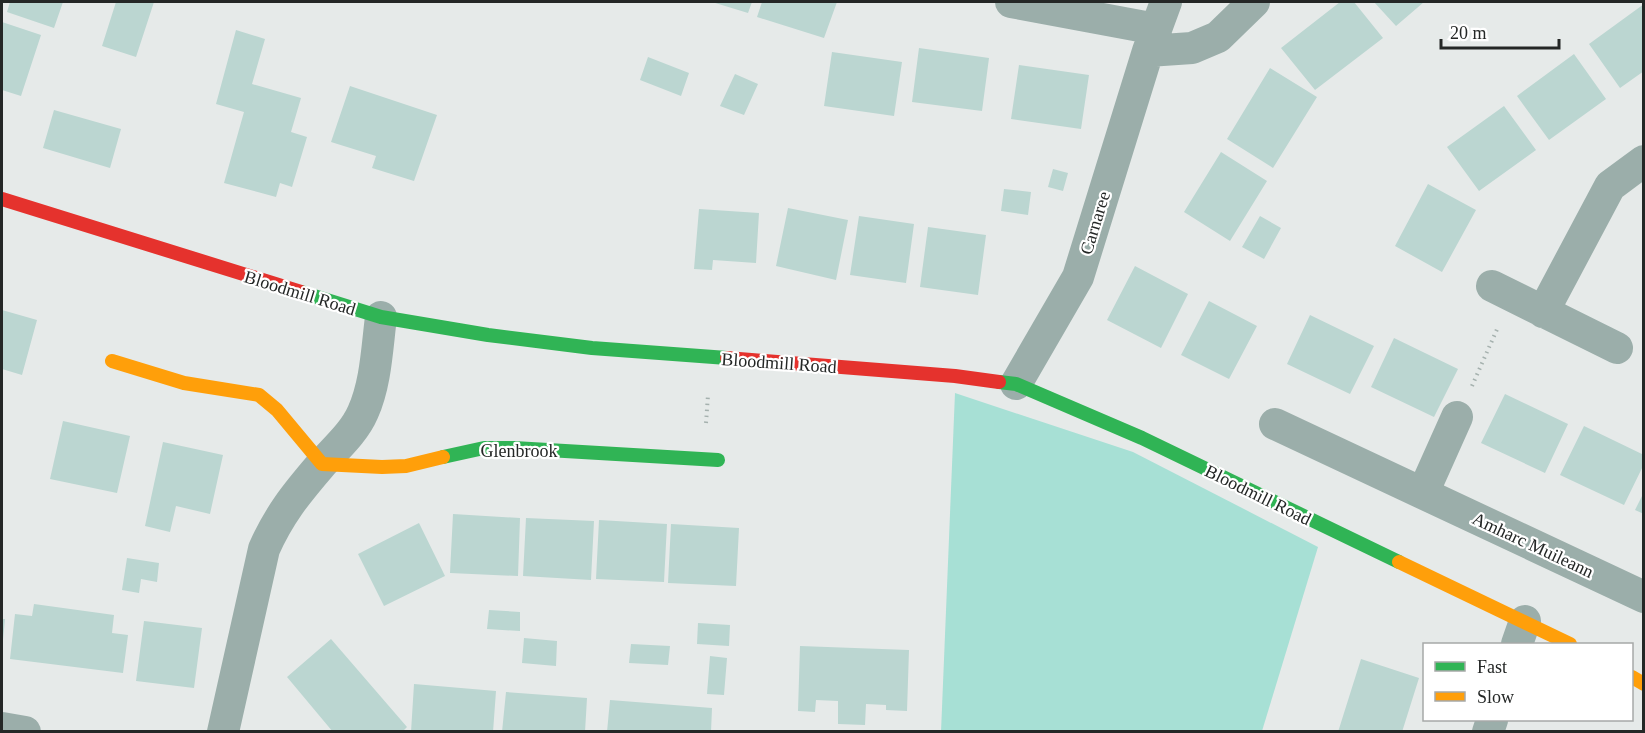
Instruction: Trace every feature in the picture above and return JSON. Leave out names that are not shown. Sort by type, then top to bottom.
[{"type":"street","points":[[1011,2],[1157,27],[1192,48],[1218,37],[1254,2]]},
{"type":"street","name":"Carnaree","points":[[1016,384],[1078,277],[1157,27]]},
{"type":"street","points":[[1543,312],[1610,186],[1644,161]]},
{"type":"street","name":"Bloodmill Road","points":[[2,199],[381,317],[488,335],[592,348],[955,376],[1016,384],[1142,438],[1319,525],[1521,633],[1562,643]]},
{"type":"street","points":[[1502,292],[1617,348]]},
{"type":"street","points":[[223,732],[264,549],[276,522],[298,491],[350,433],[363,412],[372,382],[381,317]]},
{"type":"street","points":[[112,361],[183,383],[259,395],[277,410],[322,464]]},
{"type":"street","points":[[1423,493],[1457,417]]},
{"type":"street","name":"Amharc Muileann","points":[[1275,424],[1644,597]]},
{"type":"street","name":"Glenbrook","points":[[322,464],[406,466],[484,448],[718,460]]},
{"type":"street","points":[[2,728],[25,732]]},
{"type":"path","points":[[1457,417],[1502,292]]},
{"type":"green space","points":[[955,393],[1133,452],[1318,547],[1262,731],[941,732]]},
{"type":"building","points":[[10,2],[63,2],[54,28],[7,12]]},
{"type":"building","points":[[116,2],[154,2],[136,57],[102,46]]},
{"type":"building","points":[[712,2],[752,2],[748,13]]},
{"type":"building","points":[[762,2],[837,2],[824,38],[757,17]]},
{"type":"building","points":[[1340,2],[1354,2],[1383,38],[1315,90],[1281,48]]},
{"type":"building","points":[[1374,2],[1424,2],[1396,26]]},
{"type":"building","points":[[1644,4],[1644,71],[1620,88],[1589,44]]},
{"type":"building","points":[[2,22],[41,35],[21,96],[2,90]]},
{"type":"building","points":[[236,30],[265,39],[252,84],[301,98],[291,132],[307,137],[292,187],[280,183],[276,197],[224,183],[244,112],[216,104]]},
{"type":"building","points":[[919,48],[989,58],[982,111],[912,102]]},
{"type":"building","points":[[832,52],[902,62],[894,116],[824,106]]},
{"type":"building","points":[[1574,54],[1606,99],[1549,140],[1517,96]]},
{"type":"building","points":[[648,57],[689,73],[681,96],[640,80]]},
{"type":"building","points":[[1019,65],[1089,75],[1081,129],[1011,119]]},
{"type":"building","points":[[1270,68],[1317,97],[1273,168],[1227,139]]},
{"type":"building","points":[[735,74],[758,84],[744,115],[720,106]]},
{"type":"building","points":[[350,86],[437,115],[414,181],[372,168],[376,156],[331,142]]},
{"type":"building","points":[[1504,106],[1536,150],[1479,191],[1447,147]]},
{"type":"building","points":[[54,110],[121,129],[110,168],[43,148]]},
{"type":"building","points":[[1221,152],[1267,181],[1230,241],[1184,212]]},
{"type":"building","points":[[1053,169],[1068,173],[1063,191],[1048,187]]},
{"type":"building","points":[[1428,184],[1476,210],[1442,272],[1395,246]]},
{"type":"building","points":[[1004,189],[1031,192],[1028,215],[1001,211]]},
{"type":"building","points":[[788,208],[848,220],[836,280],[776,266]]},
{"type":"building","points":[[699,209],[759,213],[756,263],[713,260],[712,270],[694,269]]},
{"type":"building","points":[[859,216],[914,224],[906,283],[850,275]]},
{"type":"building","points":[[1260,216],[1281,228],[1264,259],[1242,247]]},
{"type":"building","points":[[928,227],[986,235],[978,295],[920,287]]},
{"type":"building","points":[[1135,266],[1188,294],[1161,348],[1107,320]]},
{"type":"building","points":[[1209,301],[1257,326],[1229,379],[1181,355]]},
{"type":"building","points":[[2,310],[37,320],[22,375],[2,369]]},
{"type":"building","points":[[1310,315],[1374,346],[1350,394],[1287,364]]},
{"type":"building","points":[[1394,338],[1458,369],[1434,417],[1371,387]]},
{"type":"building","points":[[1505,394],[1568,424],[1545,473],[1481,443]]},
{"type":"building","points":[[63,421],[130,436],[117,493],[50,479]]},
{"type":"building","points":[[1584,426],[1644,455],[1644,464],[1624,505],[1560,475]]},
{"type":"building","points":[[163,442],[223,455],[210,514],[176,506],[170,532],[145,526]]},
{"type":"building","points":[[1644,492],[1644,514],[1635,510]]},
{"type":"building","points":[[453,514],[520,518],[518,576],[450,573]]},
{"type":"building","points":[[526,518],[594,521],[591,580],[523,576]]},
{"type":"building","points":[[599,520],[667,524],[664,582],[596,579]]},
{"type":"building","points":[[419,523],[445,576],[384,606],[358,554]]},
{"type":"building","points":[[671,524],[739,528],[736,586],[668,583]]},
{"type":"building","points":[[127,558],[159,563],[157,582],[141,579],[139,593],[122,590]]},
{"type":"building","points":[[34,604],[114,615],[112,633],[128,635],[123,673],[10,659],[15,614],[32,616]]},
{"type":"building","points":[[489,610],[520,612],[520,631],[487,629]]},
{"type":"building","points":[[2,619],[5,619],[3,640],[2,640]]},
{"type":"building","points":[[144,621],[202,628],[194,688],[136,681]]},
{"type":"building","points":[[698,623],[730,625],[729,646],[697,644]]},
{"type":"building","points":[[524,638],[557,641],[556,666],[522,663]]},
{"type":"building","points":[[331,639],[407,727],[402,732],[333,732],[287,677]]},
{"type":"building","points":[[631,644],[670,646],[668,665],[629,663]]},
{"type":"building","points":[[800,646],[909,650],[907,711],[886,710],[886,705],[866,704],[865,725],[838,724],[838,701],[816,700],[815,712],[798,711]]},
{"type":"building","points":[[710,656],[727,658],[724,695],[707,694]]},
{"type":"building","points":[[1361,659],[1419,678],[1402,732],[1338,732]]},
{"type":"building","points":[[414,684],[496,691],[493,732],[411,732]]},
{"type":"building","points":[[506,692],[587,698],[585,732],[502,732]]},
{"type":"building","points":[[610,700],[712,708],[711,732],[607,732]]},
{"type":"traffic: fast","points":[[301,292],[381,317],[488,335],[592,348],[727,358]]},
{"type":"traffic: fast","points":[[999,382],[1016,384],[1142,438],[1399,562]]},
{"type":"traffic: fast","points":[[443,457],[484,448],[514,448],[718,460]]},
{"type":"traffic: slow","points":[[112,361],[184,383],[259,395],[277,410],[322,464],[406,466],[443,457]]},
{"type":"traffic: slow","points":[[1399,562],[1568,643]]},
{"type":"traffic: slow","points":[[1633,678],[1644,684]]},
{"type":"traffic: jam","points":[[2,199],[301,292]]},
{"type":"traffic: jam","points":[[727,358],[955,376],[999,382]]}]
